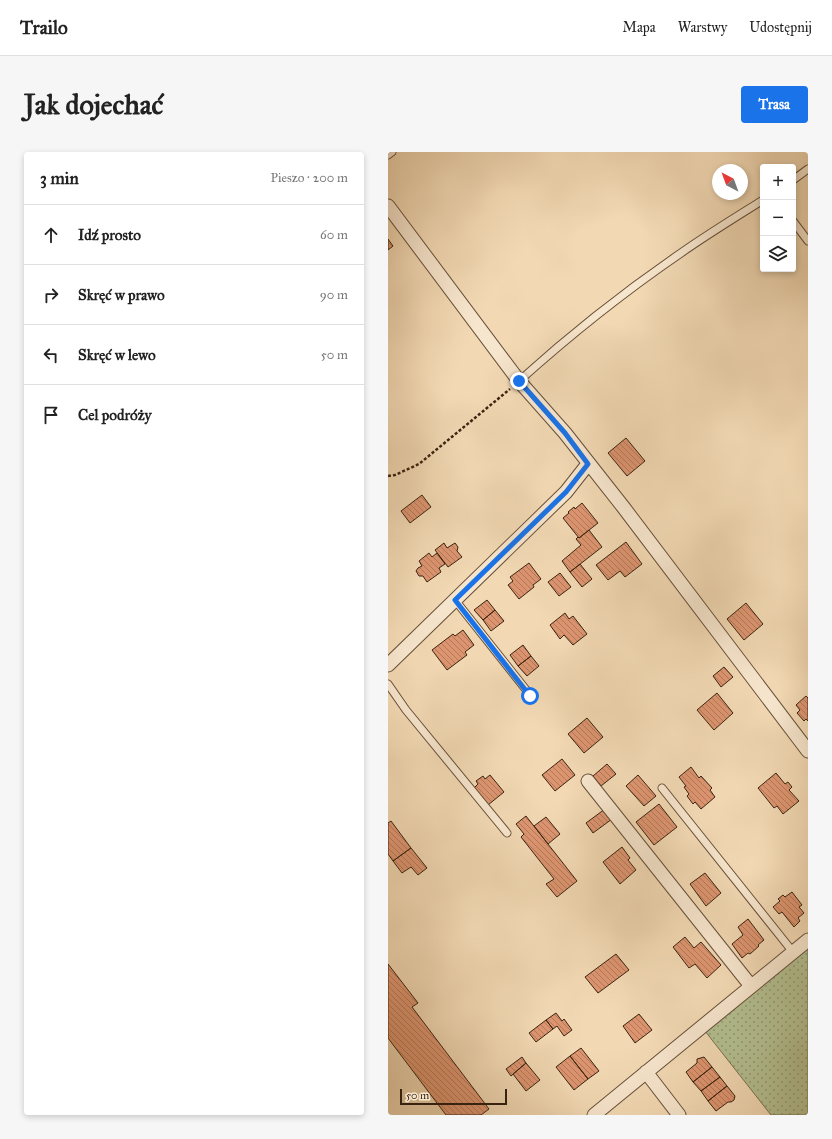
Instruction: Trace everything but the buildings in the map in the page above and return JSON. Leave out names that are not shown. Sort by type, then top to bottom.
[{"type":"street","points":[[388,206],[519,381],[565,433],[624,508],[808,751]]},
{"type":"street","points":[[388,665],[566,492],[588,464]]},
{"type":"street","points":[[588,781],[752,986]]},
{"type":"street","points":[[594,1115],[808,940]]},
{"type":"street","points":[[646,1072],[680,1115]]},
{"type":"lane","points":[[388,155],[392,152]]},
{"type":"lane","points":[[796,178],[808,169]]},
{"type":"lane","points":[[519,381],[556,347],[617,300],[681,253],[760,202]]},
{"type":"lane","points":[[796,225],[808,241]]},
{"type":"lane","points":[[455,600],[530,696]]},
{"type":"lane","points":[[388,684],[406,710],[507,833]]},
{"type":"lane","points":[[662,788],[793,952]]},
{"type":"path","points":[[388,476],[394,475],[419,464],[519,381]]},
{"type":"green space","points":[[808,947],[808,1115],[771,1115],[705,1031]]},
{"type":"route","points":[[519,381],[565,433],[588,464],[566,492],[455,600],[530,696]]}]
